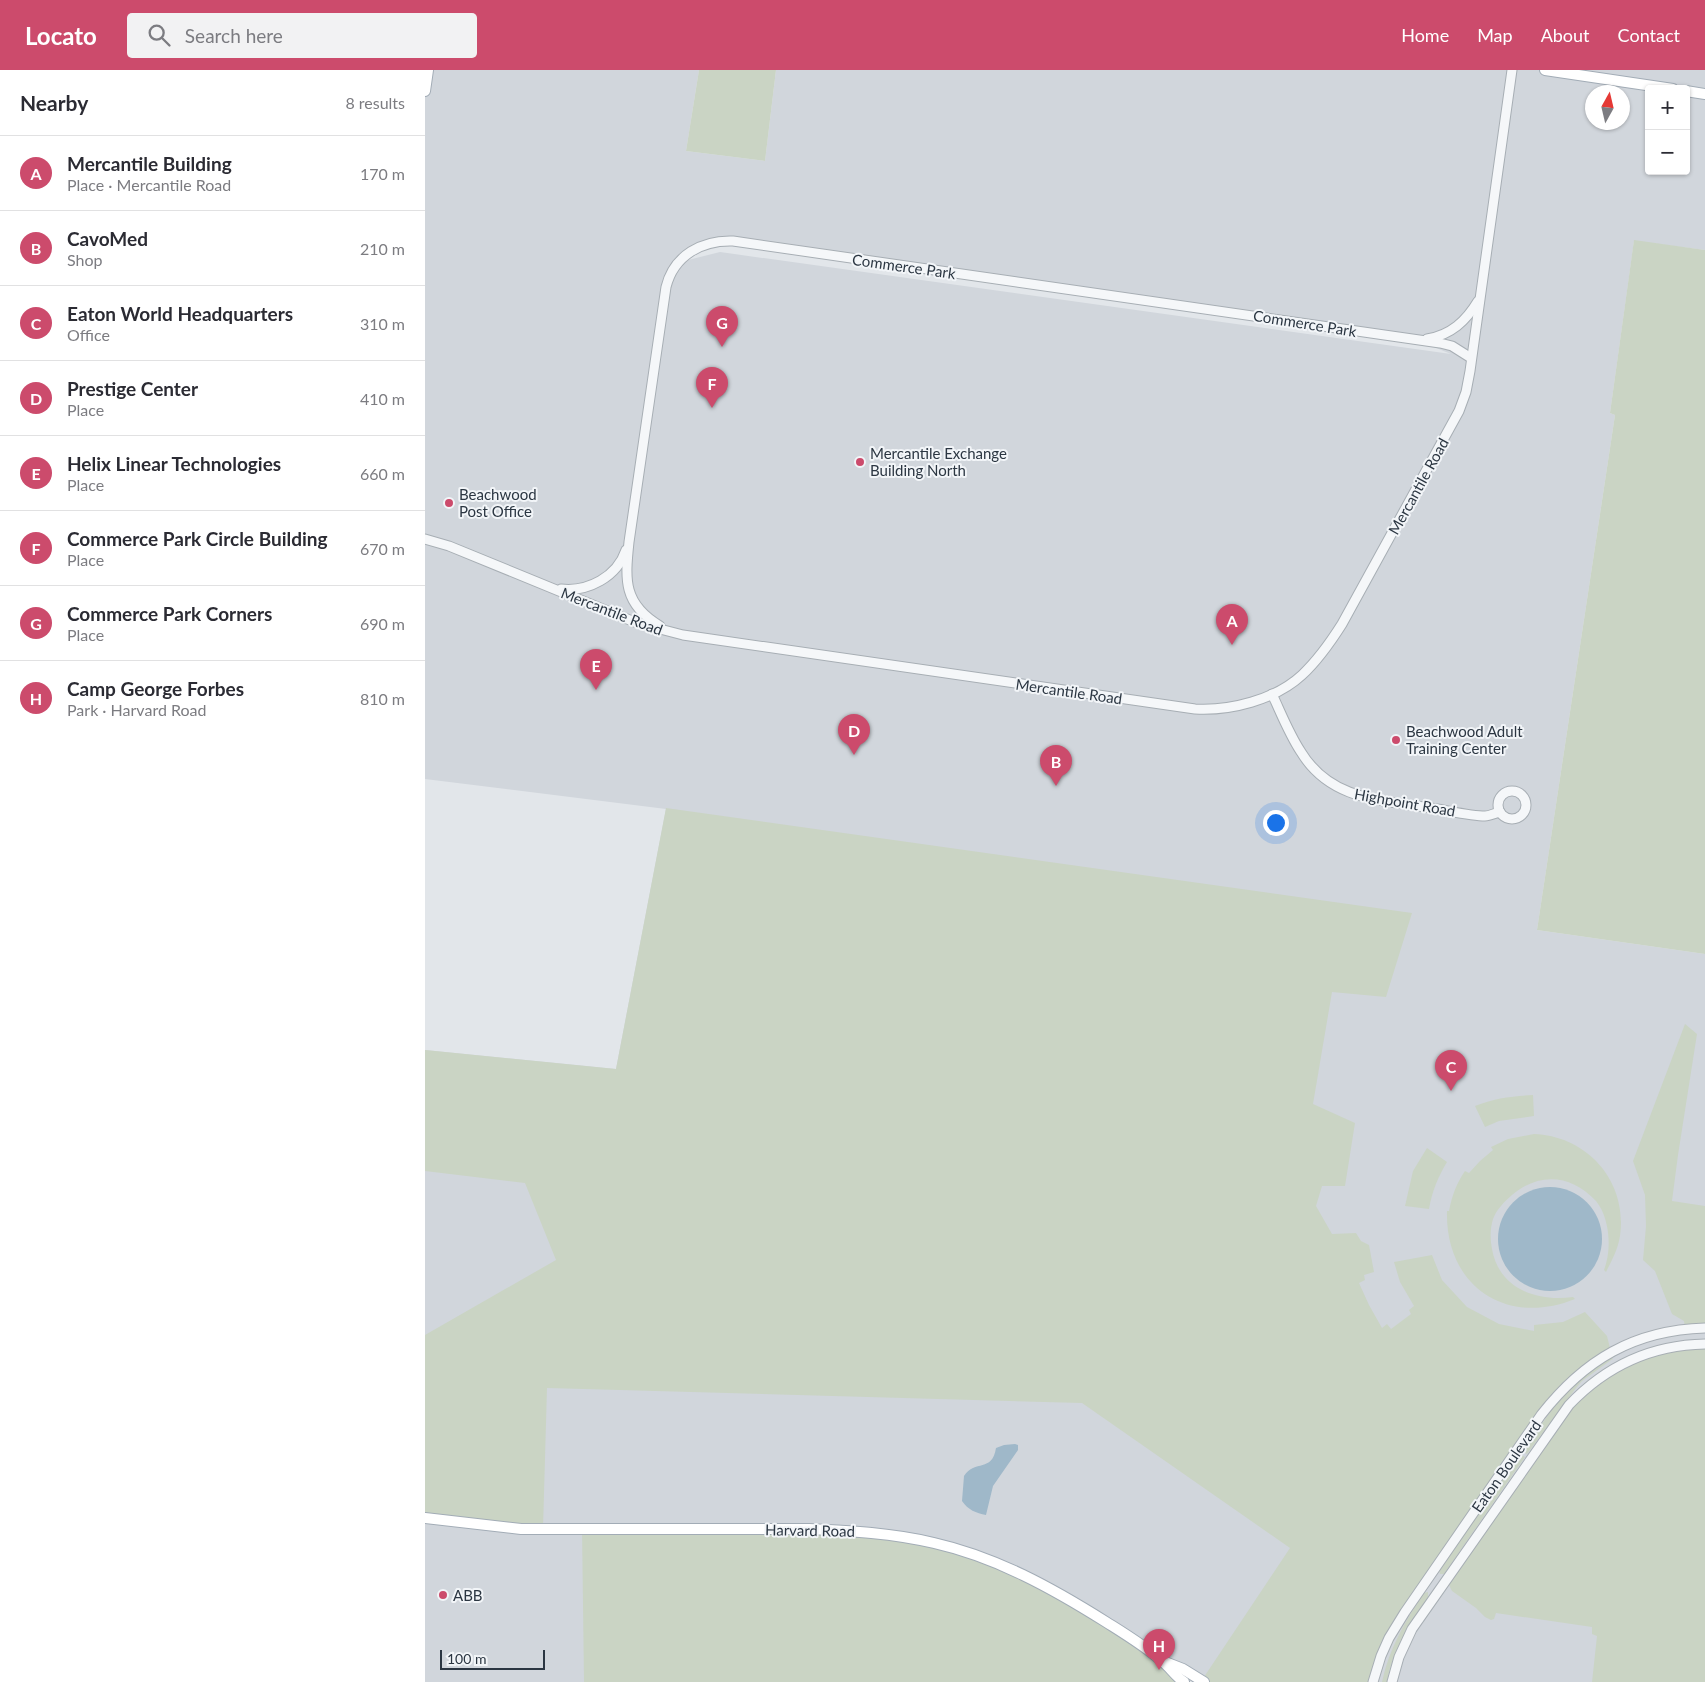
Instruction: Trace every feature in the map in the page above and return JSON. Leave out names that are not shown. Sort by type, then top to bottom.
[{"type":"main road","points":[[425,91],[428,70]]},
{"type":"main road","points":[[1545,70],[1646,85]]},
{"type":"main road","points":[[1690,92],[1705,94]]},
{"type":"main road","name":"Harvard Road","points":[[425,1518],[521,1529],[809,1529],[857,1531],[895,1535],[936,1543],[977,1556],[1031,1578],[1079,1605],[1164,1661],[1183,1669],[1204,1682]]},
{"type":"main road","name":"Harvard Road","points":[[1164,1661],[1184,1682]]},
{"type":"street","name":"Commerce Park","points":[[1419,341],[1435,338],[1457,327],[1480,298],[1512,70]]},
{"type":"street","name":"Commerce Park","points":[[671,632],[646,617],[632,597],[627,585],[626,570],[666,287],[675,266],[697,247],[707,243],[733,241],[1304,322],[1452,346],[1471,358]]},
{"type":"street","name":"Mercantile Road","points":[[425,539],[449,546],[637,623],[671,632],[1195,709],[1237,706],[1257,701],[1300,677],[1328,646],[1342,624],[1459,410],[1466,392],[1480,298]]},
{"type":"street","name":"Commerce Park","points":[[551,588],[579,589],[601,580],[619,564],[629,542]]},
{"type":"street","name":"Highpoint Road","points":[[1272,694],[1301,752],[1319,774],[1343,790],[1360,797],[1485,816],[1500,812]]},
{"type":"street","name":"Eaton Boulevard","points":[[1373,1682],[1389,1638],[1405,1612],[1541,1415],[1559,1393],[1597,1360],[1629,1343],[1678,1330],[1705,1328]]},
{"type":"street","name":"Eaton Boulevard","points":[[1391,1682],[1399,1657],[1412,1629],[1557,1419],[1574,1400],[1599,1377],[1632,1358],[1663,1349],[1705,1344]]},
{"type":"shaded area","points":[[428,70],[699,70],[686,151],[765,161],[776,70],[1705,70],[1705,250],[1634,241],[1610,413],[1615,415],[1537,930],[1705,954],[1705,1682],[1204,1682],[1183,1669],[1042,1682],[425,1682],[425,1050],[616,1069],[666,809],[425,779],[425,86]],"holes":[[[733,241],[1419,341],[1451,354],[720,252],[680,262],[697,247]]]},
{"type":"green space","points":[[699,70],[776,70],[765,161],[686,151]]},
{"type":"green space","points":[[1634,240],[1705,250],[1705,954],[1537,930],[1615,415],[1610,413]]},
{"type":"green space","points":[[666,808],[1412,913],[1386,997],[1332,992],[1313,1104],[1355,1123],[1345,1186],[1322,1186],[1316,1206],[1332,1234],[1356,1233],[1361,1241],[1369,1245],[1374,1272],[1364,1275],[1365,1280],[1359,1283],[1382,1328],[1387,1324],[1391,1329],[1411,1314],[1409,1310],[1414,1306],[1400,1282],[1394,1262],[1432,1255],[1442,1280],[1467,1307],[1499,1324],[1534,1331],[1534,1325],[1563,1322],[1585,1312],[1607,1336],[1611,1352],[1559,1393],[1405,1612],[1373,1682],[1204,1682],[1202,1680],[1290,1548],[1082,1403],[547,1388],[543,1529],[425,1518],[425,1335],[556,1260],[525,1183],[425,1171],[425,1050],[616,1069]]},
{"type":"green space","points":[[1685,1024],[1697,1034],[1672,1201],[1705,1206],[1705,1328],[1685,1329],[1684,1321],[1672,1314],[1655,1271],[1643,1260],[1646,1226],[1645,1195],[1633,1161]]},
{"type":"green space","points":[[1533,1095],[1534,1116],[1499,1121],[1485,1127],[1475,1106],[1504,1098]]},
{"type":"green space","points":[[1534,1134],[1553,1137],[1571,1143],[1587,1153],[1600,1165],[1610,1180],[1617,1197],[1621,1216],[1620,1236],[1606,1272],[1604,1270],[1609,1244],[1607,1225],[1601,1208],[1586,1192],[1576,1185],[1555,1179],[1533,1182],[1512,1195],[1496,1212],[1493,1219],[1491,1238],[1496,1263],[1511,1283],[1522,1290],[1533,1295],[1559,1298],[1573,1297],[1575,1299],[1550,1306],[1526,1308],[1504,1303],[1484,1294],[1468,1279],[1456,1260],[1449,1237],[1447,1211],[1449,1211],[1455,1190],[1465,1171],[1469,1173],[1493,1150],[1491,1147],[1508,1139]]},
{"type":"green space","points":[[1427,1148],[1447,1162],[1436,1184],[1429,1209],[1405,1206],[1413,1171]]},
{"type":"green space","points":[[1705,1344],[1705,1682],[1592,1682],[1597,1636],[1592,1634],[1592,1627],[1496,1613],[1494,1619],[1491,1620],[1452,1591],[1449,1585],[1569,1405],[1632,1358]]},
{"type":"green space","points":[[1611,1357],[1613,1359],[1582,1381],[1527,1454],[1522,1451],[1559,1400],[1589,1370]]},
{"type":"green space","points":[[1520,1454],[1525,1457],[1444,1574],[1440,1574],[1439,1570]]},
{"type":"green space","points":[[582,1529],[857,1531],[985,1558],[1072,1600],[1184,1682],[584,1682]]},
{"type":"green space","points":[[1428,1592],[1428,1597],[1398,1648],[1389,1670],[1387,1682],[1382,1682],[1389,1658],[1410,1614],[1424,1593]]},
{"type":"water","points":[[1550,1187],[1570,1191],[1587,1202],[1598,1219],[1602,1239],[1598,1259],[1587,1276],[1570,1287],[1550,1291],[1530,1287],[1513,1276],[1502,1259],[1498,1239],[1502,1219],[1513,1202],[1530,1191]]},
{"type":"water","points":[[1018,1445],[1018,1450],[993,1486],[986,1515],[970,1509],[962,1501],[964,1476],[973,1468],[991,1461],[996,1448]]},
{"type":"place","name":"Commerce Park Corners","points":[[722,347]]},
{"type":"place","name":"Commerce Park Circle Building","points":[[712,408]]},
{"type":"place","name":"Mercantile Exchange Building North","points":[[860,462]]},
{"type":"place","name":"Beachwood Post Office","points":[[449,503]]},
{"type":"place","name":"Mercantile Building","points":[[1232,645]]},
{"type":"place","name":"Helix Linear Technologies","points":[[596,690]]},
{"type":"place","name":"Beachwood Adult Training Center","points":[[1396,740]]},
{"type":"place","name":"Prestige Center","points":[[854,755]]},
{"type":"place","name":"CavoMed","points":[[1056,786]]},
{"type":"place","name":"Eaton World Headquarters","points":[[1451,1091]]},
{"type":"place","name":"ABB","points":[[443,1595]]},
{"type":"place","name":"Camp George Forbes","points":[[1159,1670]]}]
